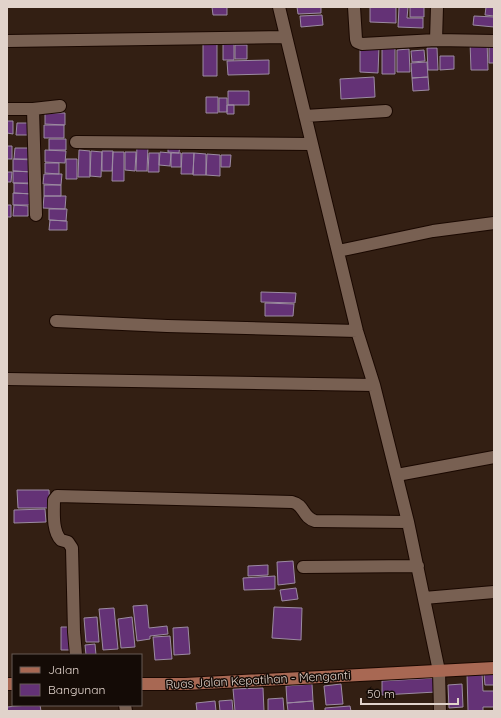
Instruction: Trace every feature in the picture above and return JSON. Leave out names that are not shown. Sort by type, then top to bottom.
[{"type":"main road","name":"Ruas Jalan Kepatihan - Menganti","points":[[142,684],[185,684],[494,668]]},
{"type":"street","points":[[278,7],[357,331],[374,385],[408,522],[439,671],[440,711]]},
{"type":"street","points":[[354,7],[355,36],[357,42],[365,44],[436,40],[494,41]]},
{"type":"street","points":[[436,40],[437,7]]},
{"type":"street","points":[[7,41],[285,37]]},
{"type":"street","points":[[7,109],[33,109],[60,106]]},
{"type":"street","points":[[33,109],[36,215]]},
{"type":"street","points":[[305,116],[386,110]]},
{"type":"street","points":[[76,142],[311,144]]},
{"type":"street","points":[[338,251],[433,231],[494,223]]},
{"type":"street","points":[[56,321],[167,326],[357,331]]},
{"type":"street","points":[[7,379],[374,385]]},
{"type":"street","points":[[397,475],[494,457]]},
{"type":"street","points":[[76,654],[72,548],[68,542],[61,540],[57,534],[54,500],[57,496],[292,502],[302,507],[306,516],[314,521],[408,522]]},
{"type":"street","points":[[303,567],[418,566]]},
{"type":"street","points":[[424,598],[494,592]]},
{"type":"building","points":[[212,7],[227,7],[227,15],[213,15]]},
{"type":"building","points":[[297,7],[321,7],[321,13],[298,14]]},
{"type":"building","points":[[370,7],[396,7],[396,23],[370,22]]},
{"type":"building","points":[[399,7],[408,7],[407,18],[423,18],[423,28],[398,27]]},
{"type":"building","points":[[410,7],[424,7],[424,17],[410,17]]},
{"type":"building","points":[[486,7],[494,7],[494,16],[485,15]]},
{"type":"building","points":[[322,15],[323,25],[301,27],[300,16]]},
{"type":"building","points":[[474,16],[494,17],[494,27],[473,25]]},
{"type":"building","points":[[487,41],[488,70],[471,70],[470,42]]},
{"type":"building","points":[[203,42],[217,43],[217,76],[203,76]]},
{"type":"building","points":[[223,44],[234,44],[234,60],[223,60]]},
{"type":"building","points":[[235,45],[247,45],[247,59],[235,59]]},
{"type":"building","points":[[489,45],[494,45],[494,63],[489,63]]},
{"type":"building","points":[[360,46],[379,46],[378,73],[360,72]]},
{"type":"building","points":[[382,48],[395,48],[395,74],[382,74]]},
{"type":"building","points":[[427,48],[437,48],[438,70],[428,70]]},
{"type":"building","points":[[409,49],[410,72],[397,72],[397,50]]},
{"type":"building","points":[[424,50],[425,61],[412,62],[411,51]]},
{"type":"building","points":[[440,56],[454,56],[454,69],[440,70]]},
{"type":"building","points":[[269,60],[269,74],[228,75],[227,61]]},
{"type":"building","points":[[427,62],[428,77],[412,78],[411,63]]},
{"type":"building","points":[[374,77],[375,97],[341,99],[340,79]]},
{"type":"building","points":[[428,77],[429,90],[413,91],[412,78]]},
{"type":"building","points":[[228,91],[249,91],[249,105],[228,105]]},
{"type":"building","points":[[206,97],[218,97],[218,113],[206,113]]},
{"type":"building","points":[[219,98],[227,98],[227,112],[219,112]]},
{"type":"building","points":[[227,105],[234,105],[234,114],[227,114]]},
{"type":"building","points":[[45,113],[65,113],[65,125],[45,124]]},
{"type":"building","points":[[7,121],[13,121],[13,134],[7,133]]},
{"type":"building","points":[[17,123],[29,123],[29,135],[16,135]]},
{"type":"building","points":[[44,125],[64,125],[64,138],[44,138]]},
{"type":"building","points":[[49,139],[66,139],[66,150],[49,150]]},
{"type":"building","points":[[168,144],[180,144],[179,153],[168,152]]},
{"type":"building","points":[[7,146],[12,146],[12,159],[7,159]]},
{"type":"building","points":[[137,146],[148,146],[147,171],[136,171]]},
{"type":"building","points":[[15,148],[29,148],[29,159],[14,159]]},
{"type":"building","points":[[45,150],[66,151],[65,163],[45,162]]},
{"type":"building","points":[[79,150],[90,151],[90,177],[78,177]]},
{"type":"building","points":[[91,151],[102,152],[101,177],[90,176]]},
{"type":"building","points":[[102,151],[113,151],[112,171],[102,171]]},
{"type":"building","points":[[113,152],[124,152],[124,181],[112,181]]},
{"type":"building","points":[[125,152],[136,152],[135,171],[125,170]]},
{"type":"building","points":[[160,152],[171,153],[170,166],[159,165]]},
{"type":"building","points":[[149,153],[159,153],[159,172],[148,172]]},
{"type":"building","points":[[171,153],[181,153],[181,167],[171,167]]},
{"type":"building","points":[[182,153],[194,153],[193,174],[181,174]]},
{"type":"building","points":[[194,153],[206,154],[206,175],[193,175]]},
{"type":"building","points":[[207,154],[220,155],[220,176],[206,175]]},
{"type":"building","points":[[221,155],[231,155],[230,167],[221,167]]},
{"type":"building","points":[[13,159],[33,160],[33,172],[13,171]]},
{"type":"building","points":[[66,159],[77,159],[77,179],[66,179]]},
{"type":"building","points":[[45,163],[59,163],[59,174],[45,173]]},
{"type":"building","points":[[13,171],[33,172],[33,183],[13,183]]},
{"type":"building","points":[[7,172],[12,172],[11,182],[7,182]]},
{"type":"building","points":[[44,174],[62,174],[61,185],[43,184]]},
{"type":"building","points":[[14,183],[33,184],[33,194],[14,193]]},
{"type":"building","points":[[44,185],[61,185],[61,196],[44,196]]},
{"type":"building","points":[[13,193],[33,194],[32,205],[13,205]]},
{"type":"building","points":[[44,196],[66,196],[65,209],[43,208]]},
{"type":"building","points":[[7,205],[11,205],[11,217],[7,217]]},
{"type":"building","points":[[14,205],[28,206],[28,216],[13,216]]},
{"type":"building","points":[[49,209],[67,209],[66,221],[49,220]]},
{"type":"building","points":[[50,220],[67,221],[67,230],[49,230]]},
{"type":"building","points":[[261,292],[296,293],[295,303],[261,302]]},
{"type":"building","points":[[265,303],[294,304],[293,316],[265,316]]},
{"type":"building","points":[[17,490],[49,490],[50,508],[18,508]]},
{"type":"building","points":[[45,509],[46,522],[14,523],[14,510]]},
{"type":"building","points":[[293,561],[295,583],[278,585],[277,562]]},
{"type":"building","points":[[268,565],[268,575],[248,576],[248,566]]},
{"type":"building","points":[[275,576],[275,589],[244,590],[243,578]]},
{"type":"building","points":[[296,588],[298,599],[282,601],[280,590]]},
{"type":"building","points":[[147,605],[149,628],[167,626],[168,634],[150,636],[150,639],[137,641],[133,606]]},
{"type":"building","points":[[274,607],[302,608],[301,640],[272,638]]},
{"type":"building","points":[[114,608],[118,649],[103,650],[99,609]]},
{"type":"building","points":[[97,617],[99,642],[86,642],[84,618]]},
{"type":"building","points":[[132,617],[135,647],[121,648],[118,619]]},
{"type":"building","points":[[61,627],[72,627],[73,650],[61,650]]},
{"type":"building","points":[[188,627],[190,654],[174,655],[173,628]]},
{"type":"building","points":[[170,636],[172,659],[155,660],[153,637]]},
{"type":"building","points":[[95,644],[96,654],[86,654],[85,645]]},
{"type":"building","points":[[482,673],[483,691],[494,691],[494,707],[483,707],[483,711],[468,711],[467,674]]},
{"type":"building","points":[[484,674],[494,674],[494,685],[485,685]]},
{"type":"building","points":[[435,678],[436,692],[382,695],[382,681]]},
{"type":"building","points":[[312,684],[313,701],[287,703],[286,686]]},
{"type":"building","points":[[341,684],[343,704],[326,705],[324,686]]},
{"type":"building","points":[[462,684],[463,707],[449,708],[448,685]]},
{"type":"building","points":[[263,688],[264,711],[235,711],[233,689]]},
{"type":"building","points":[[283,698],[284,711],[268,711],[268,699]]},
{"type":"building","points":[[232,700],[233,711],[220,711],[219,701]]},
{"type":"building","points":[[215,701],[216,711],[197,711],[196,703]]},
{"type":"building","points":[[313,701],[314,711],[288,711],[287,703]]},
{"type":"building","points":[[40,706],[41,711],[7,711],[7,707]]},
{"type":"building","points":[[350,706],[351,711],[325,711],[325,708]]}]
